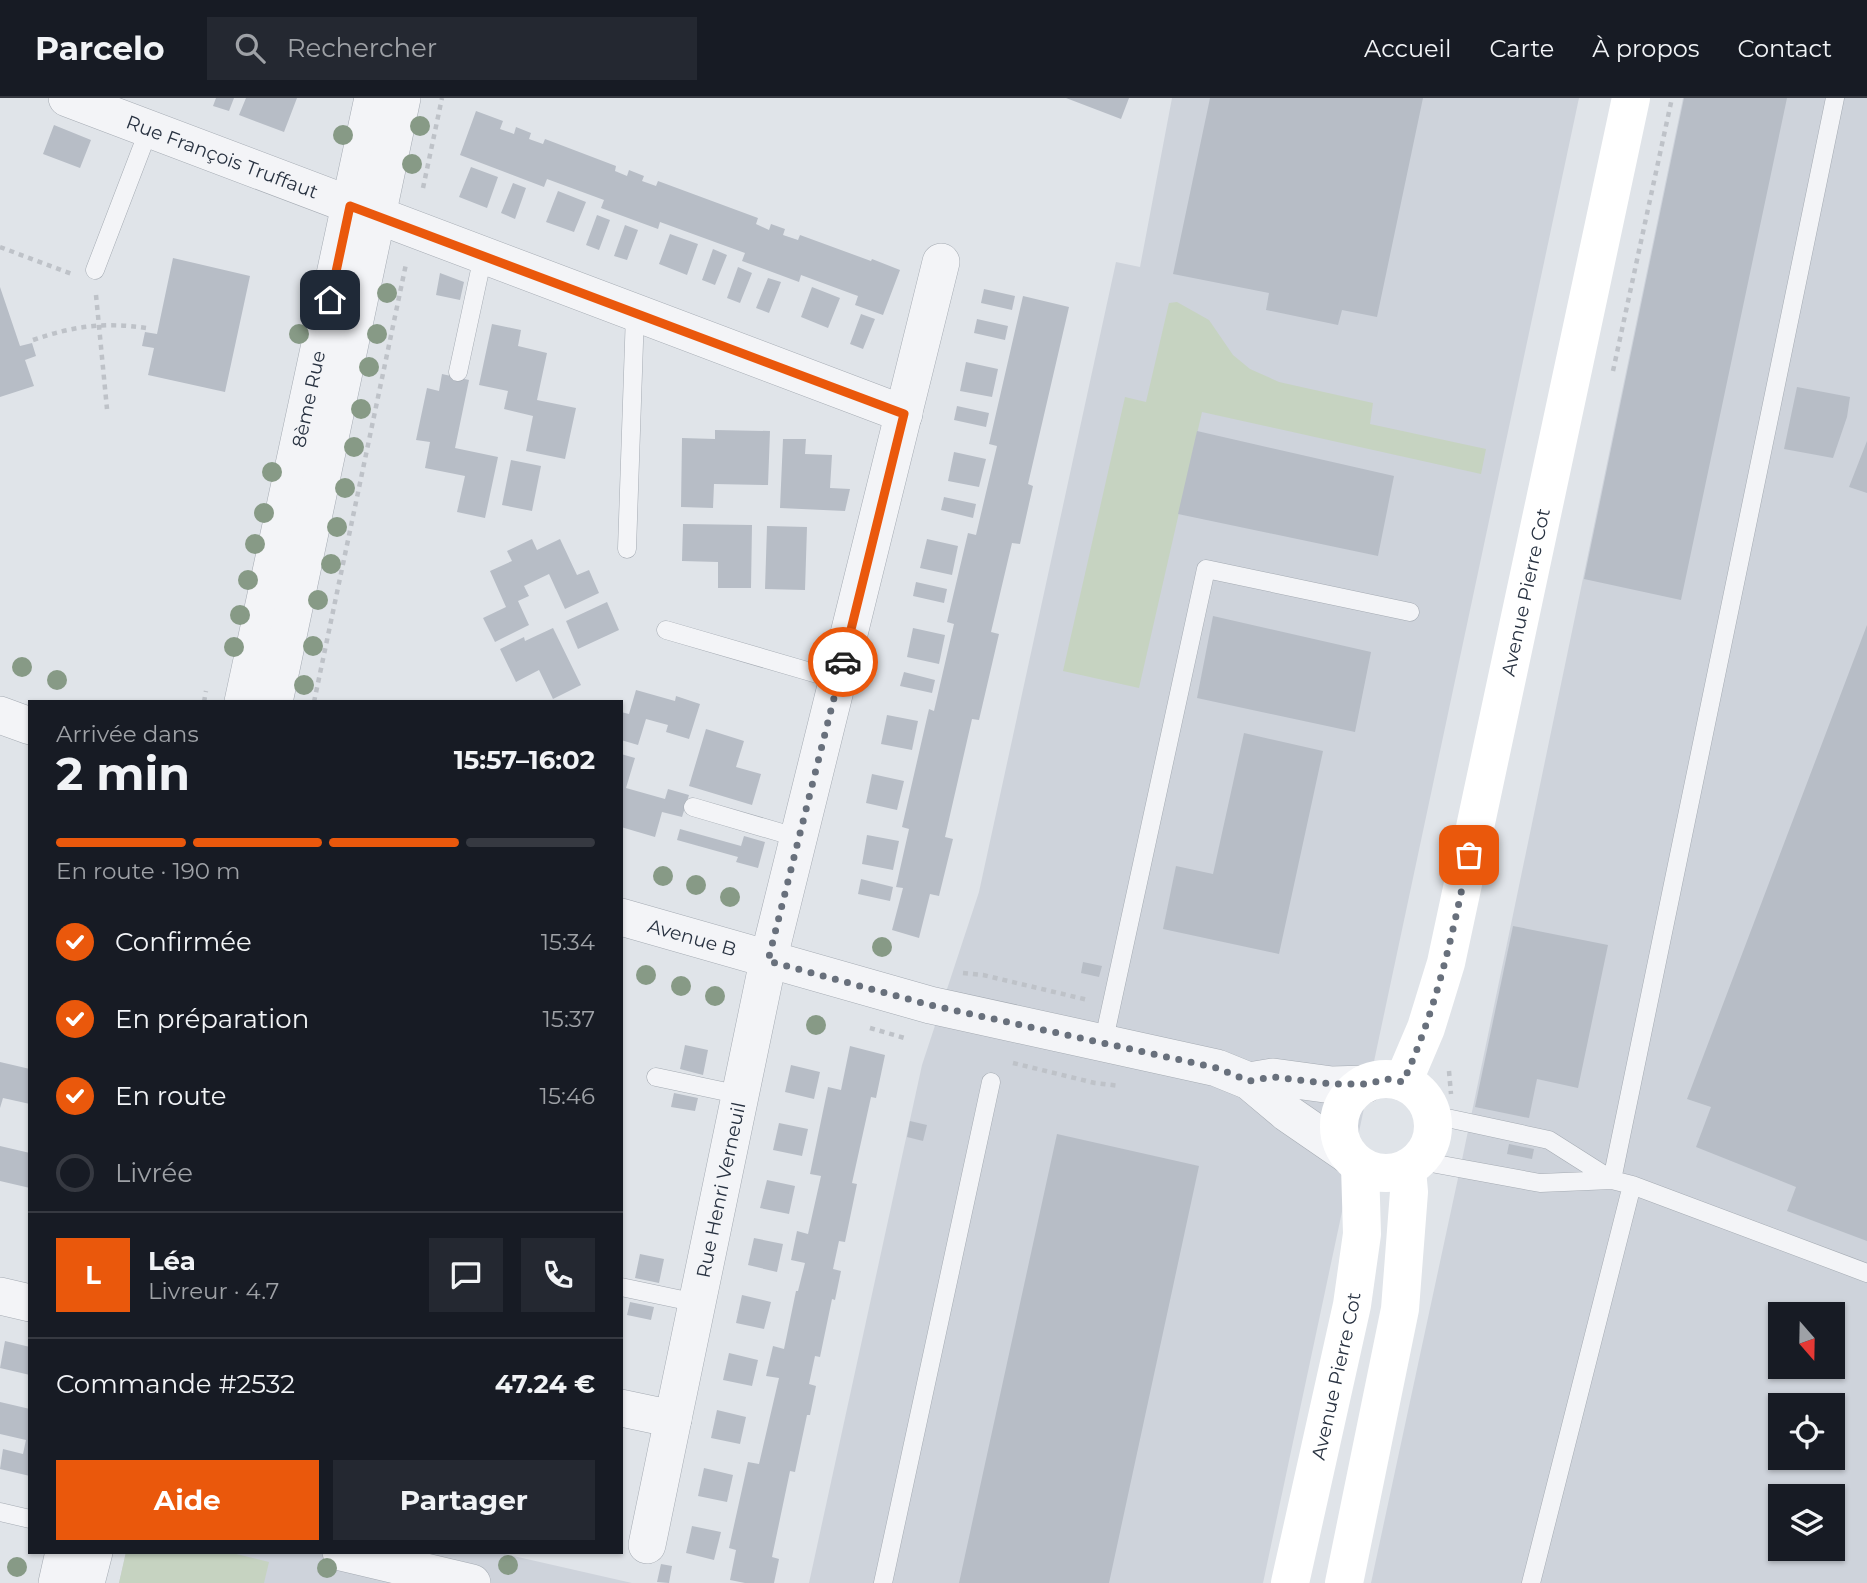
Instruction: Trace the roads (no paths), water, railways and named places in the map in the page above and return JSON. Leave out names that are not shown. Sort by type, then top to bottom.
[{"type":"street","name":"Rue François Truffaut","points":[[67,98],[904,414]]},
{"type":"street","name":"8ème Rue","points":[[274,700],[373,98]]},
{"type":"street","name":"8ème Rue","points":[[243,700],[355,207],[402,98]]},
{"type":"street","name":"Avenue Pierre Cot","points":[[1384,1083],[1426,1028],[1446,963],[1631,98]]},
{"type":"street","name":"Rue Henri Verneuil","points":[[647,1545],[768,961],[941,262]]},
{"type":"street","points":[[0,715],[28,725]]},
{"type":"street","name":"Avenue B","points":[[623,918],[930,1005],[1217,1068],[1249,1081],[1287,1113],[1354,1161]]},
{"type":"street","name":"Avenue B","points":[[1249,1081],[1273,1077],[1332,1084],[1384,1083]]},
{"type":"street","points":[[1384,1083],[1416,1089],[1426,1100],[1433,1115],[1434,1132],[1429,1147],[1413,1165],[1391,1174],[1375,1173],[1354,1161],[1341,1142],[1338,1127],[1340,1112],[1348,1098],[1384,1083]]},
{"type":"street","name":"Avenue Pierre Cot","points":[[1290,1583],[1352,1305],[1363,1234],[1354,1161]]},
{"type":"street","points":[[1344,1583],[1400,1309],[1413,1165]]},
{"type":"street","points":[[0,1296],[28,1303]]},
{"type":"street","points":[[623,1408],[673,1419]]},
{"type":"street","points":[[57,1583],[64,1554]]},
{"type":"street","points":[[86,1583],[93,1554]]},
{"type":"street","points":[[349,1554],[472,1583]]},
{"type":"lane","points":[[1612,1180],[1835,98]]},
{"type":"lane","points":[[91,277],[149,129]]},
{"type":"lane","points":[[458,372],[483,256]]},
{"type":"lane","points":[[627,549],[635,313]]},
{"type":"lane","points":[[1103,1044],[1206,569],[1410,612]]},
{"type":"lane","points":[[666,630],[838,680]]},
{"type":"lane","points":[[693,807],[799,838]]},
{"type":"lane","points":[[656,1077],[741,1095]]},
{"type":"lane","points":[[883,1583],[991,1082]]},
{"type":"lane","points":[[1433,1115],[1549,1140],[1612,1180]]},
{"type":"lane","points":[[1413,1165],[1540,1183],[1612,1180],[1632,1185],[1867,1273]]},
{"type":"lane","points":[[1531,1583],[1632,1185]]},
{"type":"lane","points":[[623,1287],[697,1303]]},
{"type":"lane","points":[[0,1512],[28,1519]]}]
